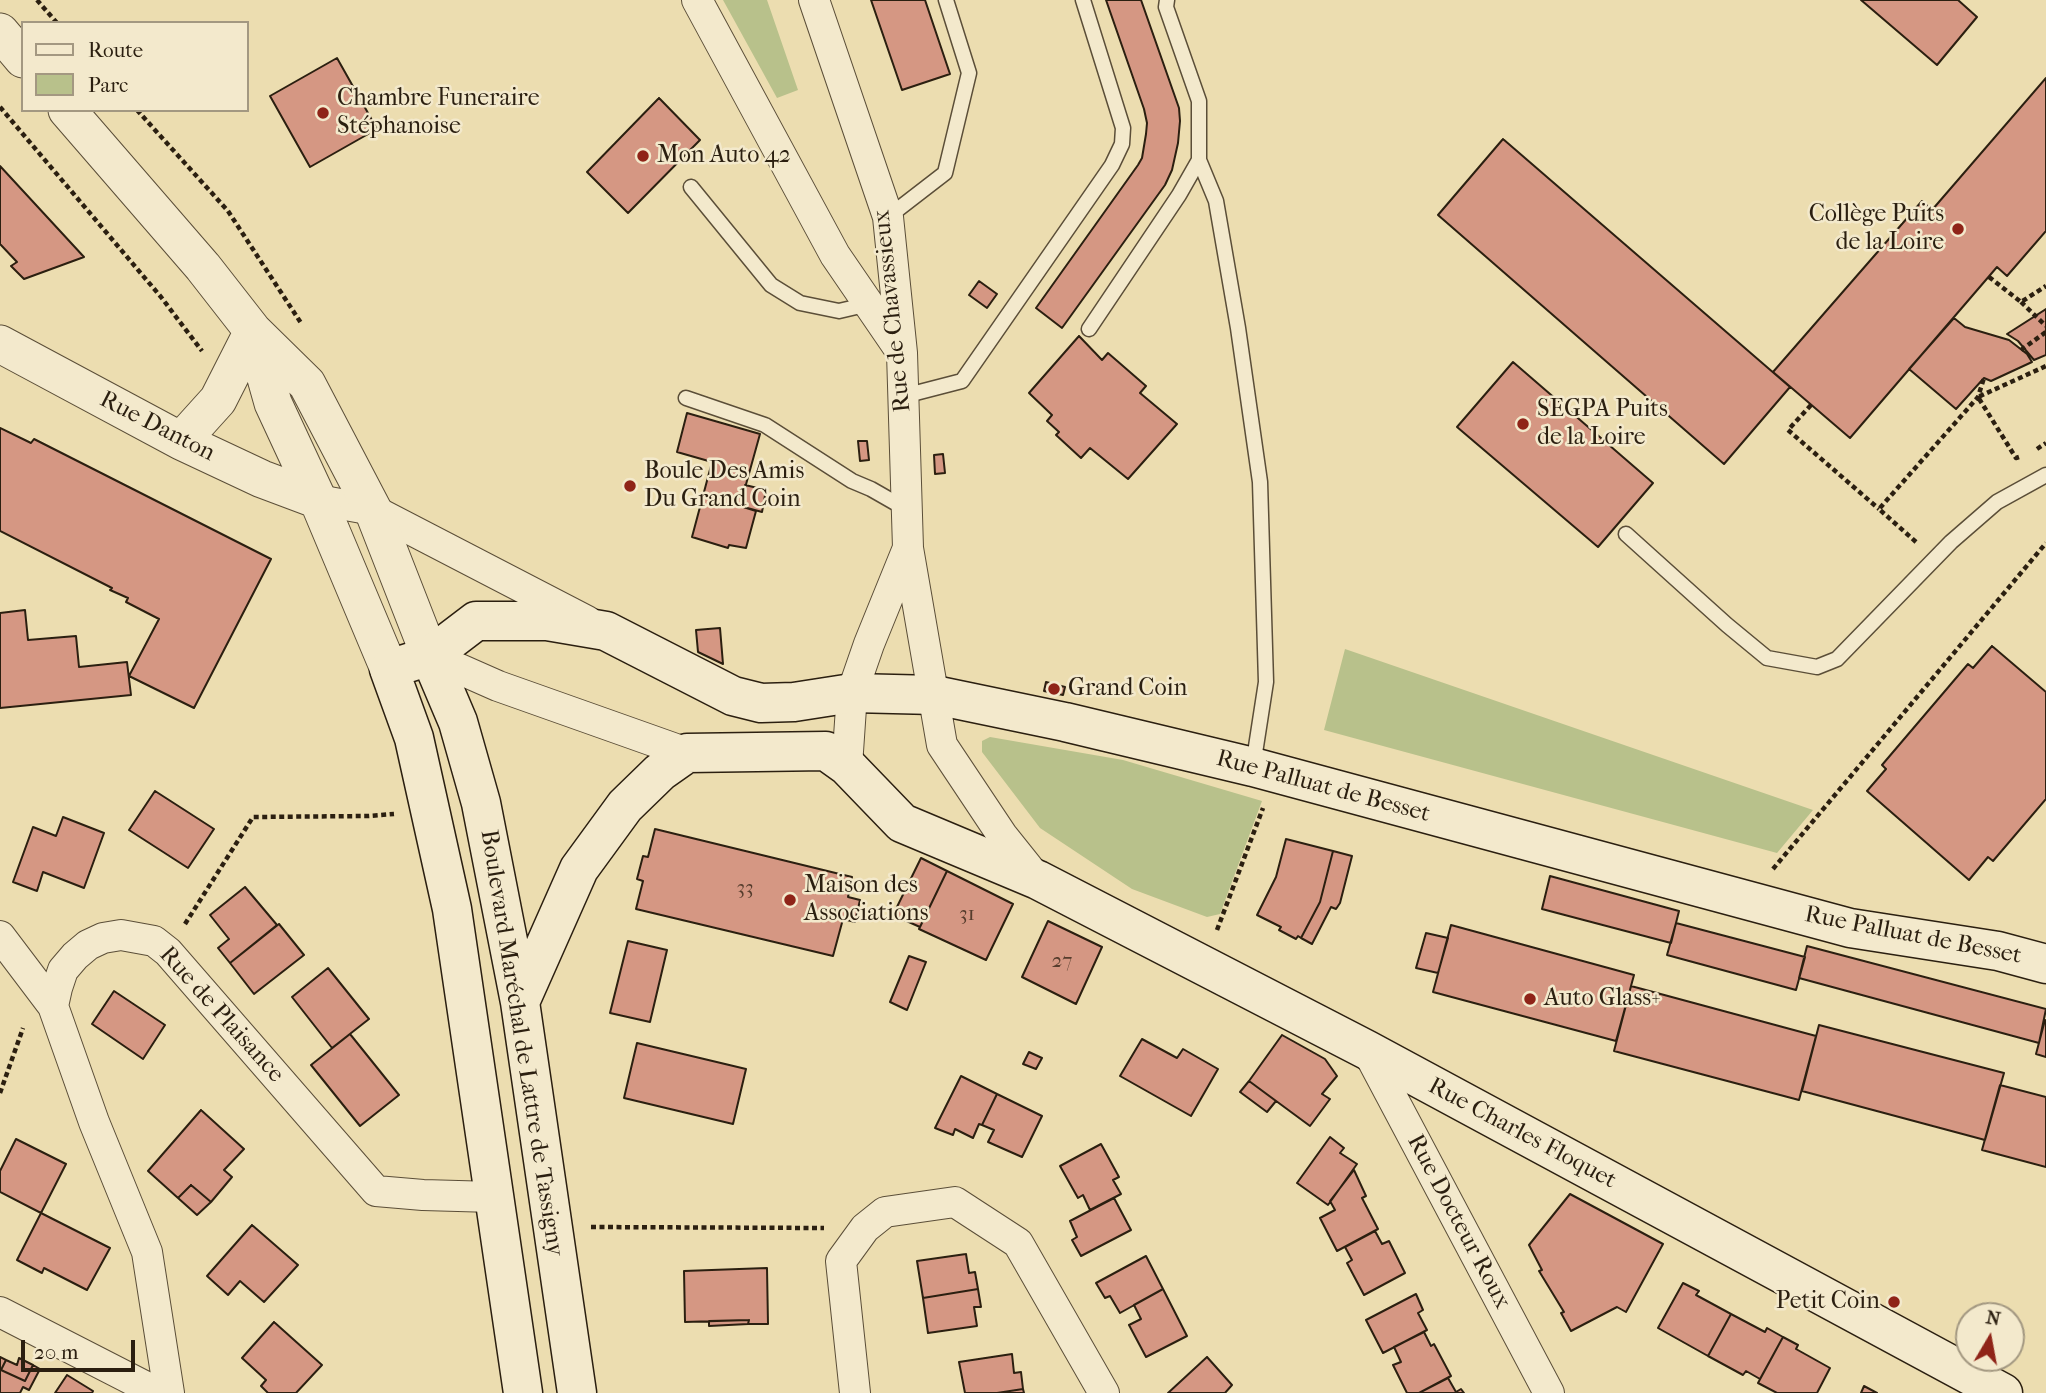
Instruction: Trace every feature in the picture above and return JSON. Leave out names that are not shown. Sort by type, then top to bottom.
[{"type":"main road","name":"Rue Palluat de Besset","points":[[389,669],[430,656],[476,621],[547,621],[606,631],[733,696],[761,703],[794,702],[852,693],[935,695],[1065,722],[1264,771],[1850,928],[1998,951],[2046,964]]},
{"type":"main road","name":"Boulevard Maréchal de Lattre de Tassigny","points":[[430,656],[458,722],[481,803],[520,1002],[577,1393]]},
{"type":"main road","name":"Boulevard Maréchal de Lattre de Tassigny","points":[[389,669],[414,738],[452,909],[523,1393]]},
{"type":"main road","name":"Rue Charles Floquet","points":[[687,753],[826,751],[847,766],[902,823],[1038,880],[1367,1050],[2003,1393]]},
{"type":"main road","points":[[520,1002],[579,869],[625,806],[660,772],[687,753]]},
{"type":"street","points":[[696,0],[835,255],[902,353]]},
{"type":"street","name":"Rue de Chavassieux","points":[[814,0],[888,217],[902,353],[908,548],[935,695]]},
{"type":"street","points":[[0,32],[21,57]]},
{"type":"street","name":"Boulevard Maréchal de Lattre de Tassigny","points":[[69,112],[203,267],[253,331],[307,384],[373,510],[430,656]]},
{"type":"street","points":[[181,441],[218,400],[253,331]]},
{"type":"street","name":"Boulevard Maréchal de Lattre de Tassigny","points":[[253,331],[273,403],[318,500],[389,669]]},
{"type":"street","name":"Rue Danton","points":[[0,344],[181,441],[261,479],[318,500]]},
{"type":"street","points":[[318,500],[373,510],[606,631]]},
{"type":"street","name":"Rue de Chavassieux","points":[[847,766],[852,693],[908,548]]},
{"type":"street","points":[[430,656],[498,686],[687,753]]},
{"type":"street","name":"Rue Charles Floquet","points":[[935,695],[942,745],[1002,835],[1038,880]]},
{"type":"street","name":"Rue de Plaisance","points":[[53,1006],[63,970],[88,945],[103,938],[121,935],[154,941],[168,952],[376,1191],[493,1197]]},
{"type":"street","points":[[0,936],[53,1006],[94,1122],[147,1252],[169,1393]]},
{"type":"street","name":"Rue Docteur Roux","points":[[1367,1050],[1549,1393]]},
{"type":"street","points":[[856,1393],[841,1261],[865,1228],[886,1212],[955,1202],[1018,1243],[1104,1393]]},
{"type":"street","points":[[0,1312],[158,1393]]},
{"type":"lane","points":[[888,217],[945,173],[969,73],[946,0]]},
{"type":"lane","points":[[904,396],[962,381],[1112,165],[1122,144],[1123,128],[1083,0]]},
{"type":"lane","points":[[1167,0],[1166,7],[1199,101],[1199,160],[1216,201],[1260,482],[1266,682],[1264,771]]},
{"type":"lane","points":[[1089,329],[1179,195],[1199,160]]},
{"type":"lane","points":[[691,187],[771,285],[800,303],[839,311],[869,304]]},
{"type":"lane","points":[[686,398],[765,425],[852,481],[906,509]]},
{"type":"lane","points":[[1626,534],[1767,658],[1816,667],[1837,659],[1935,558],[1997,502],[2046,475]]},
{"type":"path","points":[[37,0],[55,21]]},
{"type":"path","points":[[0,107],[161,297],[209,360],[218,400]]},
{"type":"path","points":[[1989,277],[2046,326]]},
{"type":"path","points":[[2021,302],[2046,286]]},
{"type":"path","points":[[2021,350],[2046,332]]},
{"type":"path","points":[[1978,397],[2046,366]]},
{"type":"path","points":[[1879,509],[1978,397],[1984,378]]},
{"type":"path","points":[[1978,397],[2016,458],[2025,454]]},
{"type":"path","points":[[1811,405],[1788,430],[1935,558]]},
{"type":"path","points":[[2034,450],[2046,443]]},
{"type":"path","points":[[1785,854],[2046,544]]},
{"type":"path","points":[[1216,932],[1264,771]]},
{"type":"path","points":[[168,952],[253,817],[368,816]]},
{"type":"path","points":[[0,1093],[27,1019],[53,1006]]},
{"type":"path","points":[[552,1227],[865,1228]]},
{"type":"green space","points":[[723,0],[767,0],[798,90],[777,98]]},
{"type":"green space","points":[[1345,649],[1813,810],[1777,853],[1324,730]]},
{"type":"green space","points":[[990,737],[1123,760],[1262,801],[1220,914],[1207,917],[1132,889],[1040,828],[982,752],[982,741]]},
{"type":"building","points":[[871,0],[925,0],[950,74],[902,90]]},
{"type":"building","points":[[1106,0],[1141,0],[1179,108],[1178,143],[1172,170],[1165,185],[1062,328],[1036,308],[1138,165],[1142,158],[1146,134],[1144,109]]},
{"type":"building","points":[[1861,0],[1958,0],[1977,17],[1937,65]]},
{"type":"building","name":"Chambre Funeraire Stéphanoise","points":[[337,58],[377,129],[310,167],[270,96]]},
{"type":"building","points":[[2046,78],[2046,231],[2007,276],[1997,267],[1850,438],[1773,372],[1922,201],[1932,210]]},
{"type":"building","name":"Mon Auto 42","points":[[659,98],[700,140],[628,213],[587,172]]},
{"type":"building","points":[[1503,139],[1790,387],[1724,464],[1438,215]]},
{"type":"building","points":[[0,166],[84,257],[24,279],[11,266],[17,262],[0,244]]},
{"type":"building","points":[[979,281],[997,294],[987,308],[969,295]]},
{"type":"building","points":[[2046,309],[2046,355],[2034,360],[2018,341],[2007,334]]},
{"type":"building","points":[[1954,318],[1965,327],[2009,340],[2027,354],[2032,362],[1991,381],[1984,378],[1956,409],[1909,369]]},
{"type":"building","points":[[1079,336],[1102,360],[1108,353],[1146,386],[1140,393],[1177,424],[1128,479],[1090,448],[1081,458],[1056,435],[1059,432],[1047,421],[1052,415],[1029,393]]},
{"type":"building","points":[[1513,362],[1653,483],[1598,547],[1457,427]]},
{"type":"building","points":[[687,413],[760,434],[740,506],[756,511],[746,548],[729,545],[728,548],[692,537],[712,462],[677,452]]},
{"type":"building","points":[[0,428],[31,443],[34,439],[271,559],[194,708],[129,676],[159,619],[126,602],[128,598],[110,590],[112,588],[0,531]]},
{"type":"building","points":[[858,441],[867,441],[869,460],[860,461]]},
{"type":"building","points":[[943,454],[945,473],[935,474],[934,455]]},
{"type":"building","points":[[745,485],[766,490],[762,512],[740,506]]},
{"type":"building","points":[[25,610],[28,640],[76,636],[79,667],[127,662],[131,695],[0,708],[0,613]]},
{"type":"building","points":[[720,628],[723,664],[698,652],[696,630]]},
{"type":"building","points":[[1992,646],[2046,692],[2046,799],[1993,861],[1988,857],[1969,880],[1867,791],[1886,769],[1882,765],[1968,664],[1973,668]]},
{"type":"building","points":[[1046,682],[1065,687],[1063,695],[1044,691]]},
{"type":"building","points":[[155,791],[214,829],[188,868],[129,830]]},
{"type":"building","points":[[63,817],[104,833],[84,888],[43,872],[37,891],[13,882],[33,827],[56,836]]},
{"type":"building","points":[[655,829],[852,877],[848,897],[860,900],[855,922],[843,919],[833,956],[636,909],[643,881],[637,879],[643,856],[648,857]]},
{"type":"building","points":[[1286,839],[1333,851],[1320,902],[1301,938],[1298,936],[1296,939],[1279,930],[1281,927],[1257,915],[1276,877]]},
{"type":"building","points":[[1333,851],[1352,856],[1340,903],[1336,909],[1331,907],[1312,944],[1301,938],[1320,902]]},
{"type":"building","points":[[921,858],[947,871],[920,927],[893,915]]},
{"type":"building","points":[[947,871],[1013,904],[986,960],[919,929]]},
{"type":"building","points":[[1550,876],[1679,911],[1671,943],[1542,909]]},
{"type":"building","points":[[245,887],[277,925],[230,963],[218,948],[229,939],[210,915]]},
{"type":"building","points":[[1048,921],[1102,947],[1076,1004],[1022,977]]},
{"type":"building","points":[[1676,923],[1805,957],[1796,990],[1667,955]]},
{"type":"building","points":[[279,924],[304,955],[254,994],[230,963]]},
{"type":"building","points":[[1451,925],[1634,975],[1616,1041],[1433,992]]},
{"type":"building","points":[[1426,933],[1448,938],[1438,973],[1416,968]]},
{"type":"building","points":[[628,941],[667,950],[650,1022],[610,1013]]},
{"type":"building","points":[[1807,946],[2046,1009],[2039,1043],[1799,978]]},
{"type":"building","points":[[909,956],[926,962],[907,1010],[890,1002]]},
{"type":"building","points":[[328,968],[369,1019],[332,1048],[292,997]]},
{"type":"building","points":[[1631,986],[1816,1036],[1799,1100],[1614,1051]]},
{"type":"building","points":[[114,991],[165,1025],[143,1059],[92,1024]]},
{"type":"building","points":[[2046,1021],[2046,1057],[2036,1054]]},
{"type":"building","points":[[1819,1025],[2004,1073],[1985,1140],[1802,1091]]},
{"type":"building","points":[[350,1034],[399,1095],[360,1126],[311,1065]]},
{"type":"building","points":[[1282,1035],[1325,1059],[1337,1076],[1322,1094],[1330,1099],[1310,1126],[1249,1081]]},
{"type":"building","points":[[1142,1039],[1177,1058],[1183,1049],[1218,1069],[1191,1116],[1120,1076]]},
{"type":"building","points":[[637,1043],[746,1069],[733,1124],[624,1098]]},
{"type":"building","points":[[1029,1052],[1042,1058],[1036,1069],[1023,1064]]},
{"type":"building","points":[[961,1076],[997,1094],[973,1138],[955,1129],[953,1135],[935,1128]]},
{"type":"building","points":[[1249,1081],[1276,1101],[1267,1112],[1240,1092]]},
{"type":"building","points":[[2000,1085],[2046,1097],[2046,1167],[1982,1150]]},
{"type":"building","points":[[997,1094],[1042,1116],[1022,1157],[988,1142],[994,1130],[982,1125]]},
{"type":"building","points":[[201,1110],[244,1149],[224,1170],[232,1177],[211,1202],[191,1185],[178,1198],[148,1171]]},
{"type":"building","points":[[1330,1137],[1344,1148],[1340,1153],[1357,1164],[1328,1205],[1297,1183]]},
{"type":"building","points":[[16,1139],[66,1164],[41,1213],[0,1192],[0,1171]]},
{"type":"building","points":[[1101,1144],[1119,1177],[1113,1180],[1121,1194],[1090,1210],[1083,1195],[1078,1198],[1060,1166]]},
{"type":"building","points":[[1354,1170],[1366,1196],[1362,1198],[1378,1229],[1337,1251],[1320,1218],[1335,1210],[1330,1201]]},
{"type":"building","points":[[191,1185],[211,1202],[197,1215],[178,1198]]},
{"type":"building","points":[[1570,1194],[1663,1244],[1626,1312],[1617,1307],[1571,1331],[1561,1313],[1564,1312],[1539,1271],[1542,1270],[1529,1245]]},
{"type":"building","points":[[1114,1198],[1131,1230],[1081,1256],[1072,1240],[1077,1237],[1070,1221]]},
{"type":"building","points":[[41,1213],[110,1248],[87,1290],[44,1268],[42,1273],[17,1260]]},
{"type":"building","points":[[252,1225],[298,1265],[264,1302],[240,1281],[228,1295],[207,1276]]},
{"type":"building","points":[[1375,1231],[1382,1244],[1389,1241],[1405,1273],[1364,1295],[1347,1263],[1352,1260],[1345,1247]]},
{"type":"building","points":[[966,1254],[969,1273],[975,1272],[978,1289],[923,1298],[917,1261]]},
{"type":"building","points":[[1146,1256],[1163,1289],[1120,1313],[1110,1296],[1105,1298],[1096,1283]]},
{"type":"building","points":[[767,1268],[768,1324],[748,1324],[749,1320],[685,1322],[684,1271]]},
{"type":"building","points":[[1683,1283],[1699,1291],[1696,1295],[1731,1314],[1708,1356],[1658,1328]]},
{"type":"building","points":[[978,1289],[981,1307],[974,1307],[977,1326],[928,1333],[923,1298]]},
{"type":"building","points":[[1163,1289],[1187,1336],[1146,1357],[1129,1325],[1141,1319],[1134,1305]]},
{"type":"building","points":[[1416,1294],[1423,1310],[1418,1313],[1427,1330],[1383,1353],[1366,1320]]},
{"type":"building","points":[[1731,1314],[1765,1332],[1767,1328],[1783,1337],[1760,1379],[1746,1371],[1743,1375],[1708,1356]]},
{"type":"building","points":[[749,1320],[748,1324],[709,1326],[709,1321]]},
{"type":"building","points":[[274,1322],[322,1365],[296,1393],[268,1393],[261,1386],[266,1380],[242,1358]]},
{"type":"building","points":[[1424,1332],[1431,1346],[1434,1344],[1451,1376],[1419,1393],[1407,1393],[1393,1365],[1401,1362],[1394,1347]]},
{"type":"building","points":[[1783,1337],[1798,1345],[1796,1349],[1830,1368],[1817,1393],[1777,1393],[1758,1383]]},
{"type":"building","points":[[1012,1354],[1014,1373],[1021,1372],[1023,1389],[997,1393],[965,1393],[959,1362]]},
{"type":"building","points":[[0,1357],[6,1360],[1,1370],[25,1381],[33,1365],[40,1369],[29,1390],[23,1387],[20,1393],[0,1393]]},
{"type":"building","points":[[1207,1357],[1232,1385],[1225,1393],[1168,1393]]},
{"type":"building","points":[[19,1358],[33,1365],[25,1381],[1,1370],[6,1360],[17,1365]]},
{"type":"building","points":[[67,1375],[93,1391],[92,1393],[55,1393]]},
{"type":"building","points":[[1448,1378],[1456,1392],[1461,1389],[1464,1393],[1419,1393]]},
{"type":"building","points":[[1864,1386],[1877,1393],[1861,1393]]},
{"type":"building","points":[[1023,1389],[1024,1393],[997,1393]]},
{"type":"place","name":"Chambre Funeraire Stéphanoise","points":[[323,113]]},
{"type":"place","name":"Mon Auto 42","points":[[643,156]]},
{"type":"place","name":"Collège Puits de la Loire","points":[[1958,229]]},
{"type":"place","name":"SEGPA Puits de la Loire","points":[[1523,424]]},
{"type":"place","name":"Boule Des Amis Du Grand Coin","points":[[630,486]]},
{"type":"place","name":"Grand Coin","points":[[1054,689]]},
{"type":"place","name":"Maison des Associations","points":[[790,900]]},
{"type":"place","name":"Auto Glass+","points":[[1530,999]]},
{"type":"place","name":"Petit Coin","points":[[1894,1302]]}]
